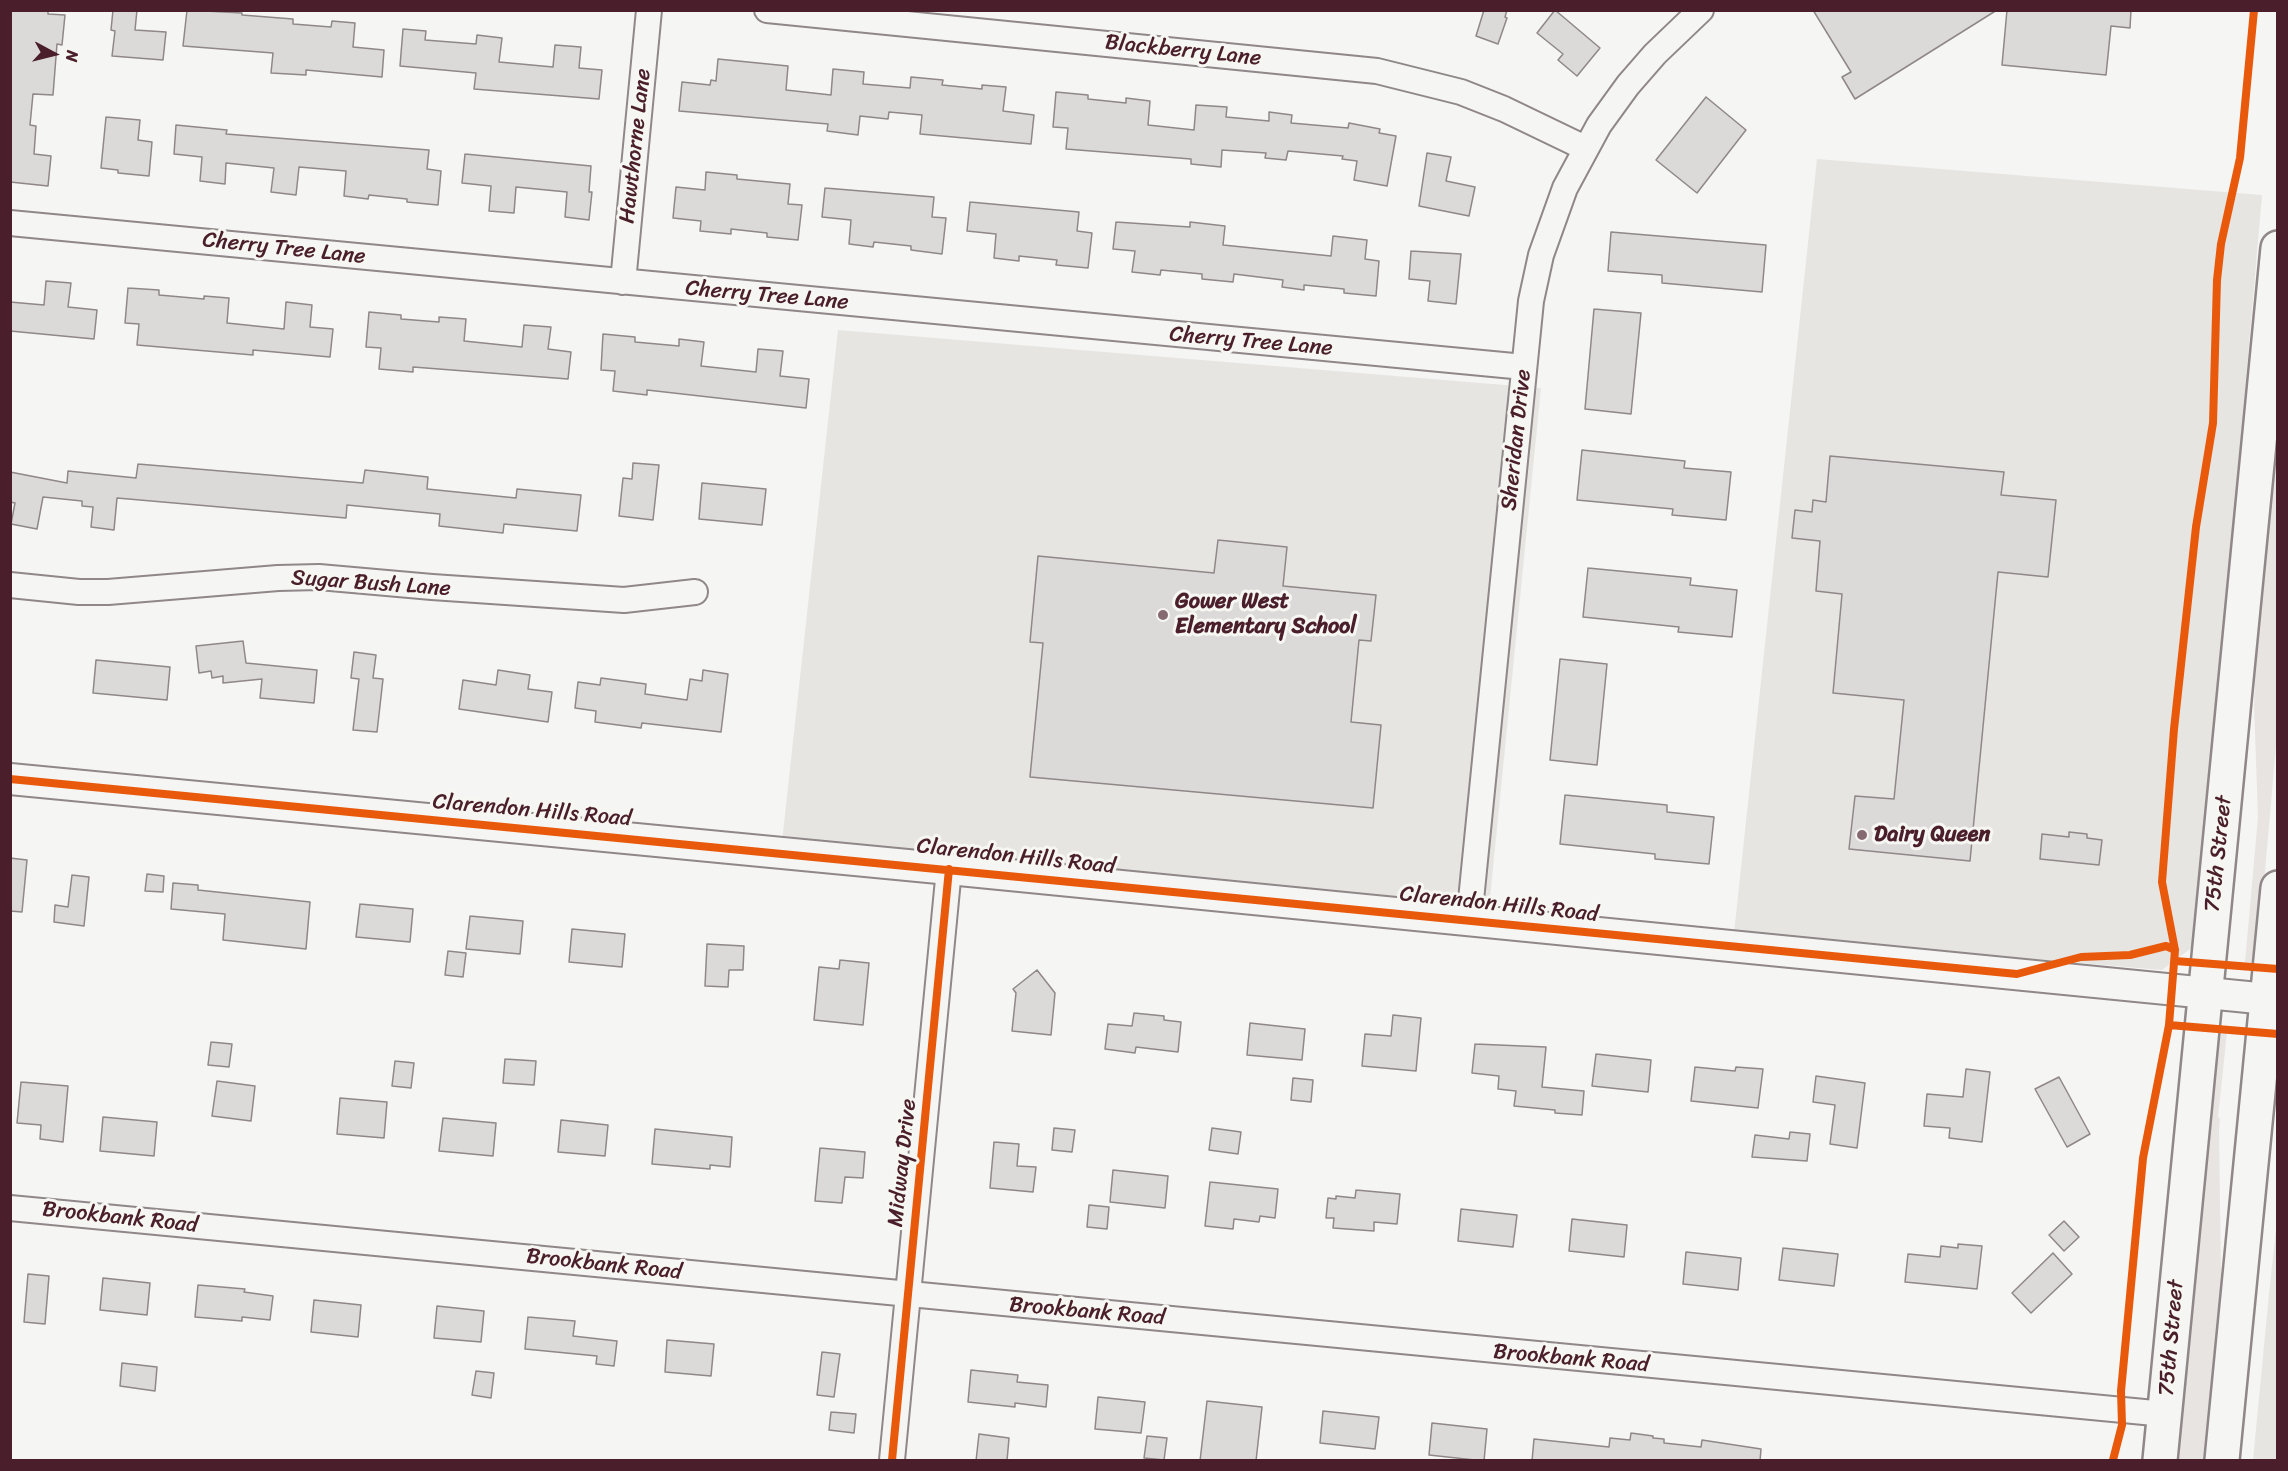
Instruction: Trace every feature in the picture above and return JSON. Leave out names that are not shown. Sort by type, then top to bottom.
[{"type":"main road","name":"75th Street","points":[[2160,1461],[2277,248]]},
{"type":"main road","points":[[2222,1461],[2272,999],[2277,888]]},
{"type":"street","name":"Hawthorne Lane","points":[[623,282],[649,10]]},
{"type":"street","name":"Blackberry Lane","points":[[767,10],[1377,71],[1461,92],[1504,109],[1585,148]]},
{"type":"street","name":"Sheridan Drive","points":[[1469,920],[1531,301],[1541,255],[1565,188],[1585,148],[1612,105],[1654,54],[1701,10]]},
{"type":"street","name":"Cherry Tree Lane","points":[[10,223],[1524,367]]},
{"type":"street","name":"Sugar Bush Lane","points":[[10,585],[79,592],[108,592],[278,578],[320,577],[624,600],[695,592]]},
{"type":"street","name":"Clarendon Hills Road","points":[[10,779],[2272,999]]},
{"type":"street","name":"Midway Drive","points":[[892,1461],[950,869]]},
{"type":"street","name":"Brookbank Road","points":[[10,1208],[2164,1414]]},
{"type":"shaded area","points":[[1817,159],[2262,195],[2197,944],[2162,970],[1734,933]]},
{"type":"shaded area","name":"Gower West Elementary School","points":[[838,330],[1541,388],[1489,908],[782,842]]},
{"type":"shaded area","points":[[2277,367],[2277,734],[2257,963],[2245,962],[2258,817],[2254,705],[2258,605]]},
{"type":"shaded area","points":[[2215,1030],[2227,1032],[2218,1117],[2220,1118],[2222,1342],[2210,1460],[2172,1460]]},
{"type":"shaded area","points":[[2277,1220],[2277,1460],[2253,1460],[2269,1294]]},
{"type":"building","points":[[10,10],[48,10],[48,14],[65,15],[62,45],[57,44],[53,95],[33,94],[30,125],[36,126],[34,154],[51,156],[48,186],[10,182]]},
{"type":"building","points":[[113,10],[137,10],[135,30],[166,32],[163,60],[112,56],[115,31],[111,30]]},
{"type":"building","points":[[187,10],[293,19],[293,24],[331,27],[332,21],[355,23],[353,47],[384,50],[382,77],[306,70],[306,75],[271,73],[273,53],[183,46]]},
{"type":"building","points":[[1484,10],[1507,10],[1505,17],[1507,18],[1498,44],[1476,36]]},
{"type":"building","points":[[1555,10],[1600,48],[1577,76],[1558,60],[1563,54],[1537,33]]},
{"type":"building","points":[[1813,10],[1997,10],[1855,99],[1842,77],[1851,72]]},
{"type":"building","points":[[2007,10],[2131,10],[2130,28],[2111,26],[2106,75],[2002,65]]},
{"type":"building","points":[[403,29],[426,31],[425,40],[476,44],[477,35],[502,38],[499,62],[553,67],[555,45],[581,47],[579,68],[602,70],[599,99],[474,89],[476,73],[400,66]]},
{"type":"building","points":[[718,59],[788,66],[786,90],[831,95],[833,69],[864,72],[863,84],[910,88],[911,77],[943,80],[942,85],[982,89],[982,85],[1006,87],[1003,111],[1034,115],[1031,144],[920,134],[922,115],[889,112],[888,119],[860,116],[858,135],[827,131],[828,124],[679,111],[682,82],[710,85],[711,80],[716,81]]},
{"type":"building","points":[[1056,92],[1088,95],[1088,99],[1126,103],[1126,98],[1150,101],[1148,125],[1194,130],[1196,105],[1227,107],[1226,117],[1269,121],[1269,112],[1292,115],[1291,123],[1348,128],[1349,123],[1380,129],[1379,133],[1396,136],[1387,186],[1354,180],[1357,161],[1342,159],[1343,156],[1288,151],[1286,160],[1265,158],[1266,153],[1222,150],[1221,167],[1191,164],[1191,159],[1066,149],[1068,128],[1053,127]]},
{"type":"building","points":[[1706,97],[1746,130],[1697,193],[1656,160]]},
{"type":"building","points":[[106,117],[140,120],[138,140],[152,142],[149,176],[118,173],[118,170],[101,168]]},
{"type":"building","points":[[176,125],[227,130],[226,134],[429,150],[427,169],[441,171],[438,205],[369,195],[368,199],[344,196],[346,171],[299,167],[296,195],[271,192],[274,168],[226,163],[225,184],[200,181],[202,157],[174,154]]},
{"type":"building","points":[[1427,153],[1451,157],[1446,181],[1475,187],[1469,216],[1419,206]]},
{"type":"building","points":[[465,154],[591,166],[589,192],[592,192],[589,220],[565,217],[567,192],[516,187],[514,213],[489,211],[491,186],[462,183]]},
{"type":"building","points":[[706,172],[737,175],[737,179],[790,184],[788,204],[802,205],[798,240],[767,237],[767,233],[731,229],[731,234],[700,231],[701,221],[673,218],[676,187],[705,190]]},
{"type":"building","points":[[825,188],[934,197],[932,217],[946,218],[942,254],[911,250],[911,246],[874,242],[873,247],[849,244],[851,220],[822,217]]},
{"type":"building","points":[[970,202],[1079,212],[1077,231],[1092,233],[1088,268],[1056,265],[1057,260],[1019,256],[1019,261],[994,258],[996,234],[967,231]]},
{"type":"building","points":[[1116,222],[1190,227],[1190,222],[1225,226],[1223,245],[1331,256],[1333,236],[1367,240],[1365,259],[1379,261],[1376,296],[1344,293],[1344,289],[1304,285],[1304,290],[1282,287],[1283,280],[1234,274],[1233,282],[1202,279],[1202,274],[1161,270],[1160,275],[1132,272],[1135,251],[1113,249]]},
{"type":"building","points":[[1611,232],[1766,245],[1762,292],[1662,283],[1662,275],[1608,271]]},
{"type":"building","points":[[1411,251],[1461,254],[1456,304],[1428,301],[1430,281],[1409,279]]},
{"type":"building","points":[[46,281],[71,283],[68,307],[97,310],[94,339],[10,331],[10,302],[44,305]]},
{"type":"building","points":[[128,288],[159,290],[159,295],[204,299],[204,296],[229,298],[227,323],[284,329],[286,302],[312,305],[310,327],[333,329],[330,357],[253,350],[253,355],[137,345],[139,324],[125,323]]},
{"type":"building","points":[[1594,309],[1641,313],[1631,414],[1585,409]]},
{"type":"building","points":[[369,312],[401,315],[401,319],[439,322],[439,317],[466,319],[464,341],[522,347],[524,325],[551,327],[548,349],[571,352],[568,379],[413,367],[413,372],[379,369],[381,348],[366,347]]},
{"type":"building","points":[[603,334],[635,337],[635,342],[679,346],[679,339],[704,342],[701,366],[756,372],[758,349],[783,351],[780,376],[809,379],[806,408],[647,390],[647,395],[613,391],[615,371],[601,370]]},
{"type":"building","points":[[1582,450],[1685,461],[1684,468],[1731,472],[1726,520],[1672,515],[1673,509],[1577,500]]},
{"type":"building","points":[[1830,456],[2004,472],[2001,495],[2056,500],[2048,577],[1998,572],[1970,861],[1849,849],[1855,796],[1894,799],[1904,700],[1833,693],[1842,594],[1816,591],[1820,541],[1792,538],[1795,510],[1812,512],[1813,500],[1826,502]]},
{"type":"building","points":[[633,463],[659,465],[653,520],[619,516],[623,478],[632,479]]},
{"type":"building","points":[[138,464],[363,483],[365,470],[428,477],[427,489],[516,498],[517,489],[581,495],[577,531],[504,524],[503,533],[439,526],[440,514],[347,505],[346,518],[117,498],[114,530],[91,527],[93,507],[82,506],[82,501],[43,497],[37,529],[11,524],[15,503],[10,502],[10,472],[67,483],[68,471],[136,478]]},
{"type":"building","points":[[702,483],[766,489],[762,525],[699,519]]},
{"type":"building","name":"Gower West Elementary School","points":[[1218,540],[1287,547],[1283,586],[1376,595],[1371,641],[1359,640],[1351,722],[1381,725],[1373,808],[1030,777],[1043,643],[1030,642],[1038,556],[1214,573]]},
{"type":"building","points":[[1588,568],[1691,578],[1690,585],[1737,590],[1732,637],[1678,632],[1679,627],[1583,617]]},
{"type":"building","points":[[243,641],[246,663],[317,670],[314,703],[260,698],[262,679],[223,683],[223,676],[212,678],[211,671],[199,673],[196,646]]},
{"type":"building","points":[[354,652],[376,655],[373,678],[383,679],[377,732],[353,730],[359,679],[351,678]]},
{"type":"building","points":[[1560,659],[1607,664],[1597,765],[1550,760]]},
{"type":"building","points":[[96,660],[170,667],[167,700],[93,693]]},
{"type":"building","points":[[498,670],[530,675],[528,689],[552,692],[548,722],[459,709],[463,680],[496,685]]},
{"type":"building","points":[[703,670],[728,674],[721,732],[642,723],[641,728],[595,722],[596,711],[575,708],[578,682],[600,685],[601,678],[646,684],[645,694],[687,700],[690,679],[702,681]]},
{"type":"building","points":[[1565,795],[1667,805],[1667,812],[1714,817],[1709,864],[1655,859],[1655,854],[1560,844]]},
{"type":"building","points":[[2069,832],[2087,834],[2087,838],[2102,840],[2099,865],[2040,859],[2042,834],[2069,837]]},
{"type":"building","points":[[10,858],[27,860],[22,912],[10,911]]},
{"type":"building","points":[[147,874],[164,876],[163,892],[145,891]]},
{"type":"building","points":[[72,875],[89,877],[84,926],[54,922],[55,905],[68,907]]},
{"type":"building","points":[[173,883],[198,885],[198,890],[310,902],[306,949],[223,940],[225,914],[171,909]]},
{"type":"building","points":[[360,904],[413,909],[410,942],[356,937]]},
{"type":"building","points":[[470,916],[523,921],[520,954],[466,949]]},
{"type":"building","points":[[572,929],[625,934],[622,967],[569,962]]},
{"type":"building","points":[[707,944],[744,946],[743,970],[729,970],[728,987],[705,986]]},
{"type":"building","points":[[448,951],[466,953],[463,977],[445,975]]},
{"type":"building","points":[[840,960],[869,963],[863,1025],[814,1020],[819,967],[839,969]]},
{"type":"building","points":[[1037,970],[1055,993],[1051,1035],[1012,1031],[1016,993],[1013,989]]},
{"type":"building","points":[[1134,1013],[1164,1016],[1164,1020],[1181,1022],[1178,1052],[1136,1047],[1135,1053],[1105,1049],[1108,1024],[1132,1026]]},
{"type":"building","points":[[1393,1015],[1421,1018],[1416,1071],[1362,1066],[1365,1034],[1391,1036]]},
{"type":"building","points":[[1250,1023],[1305,1029],[1302,1060],[1247,1055]]},
{"type":"building","points":[[211,1042],[232,1044],[229,1067],[208,1065]]},
{"type":"building","points":[[1475,1044],[1546,1047],[1542,1087],[1584,1091],[1582,1115],[1514,1106],[1516,1091],[1498,1089],[1499,1076],[1472,1073]]},
{"type":"building","points":[[1596,1054],[1651,1060],[1648,1092],[1592,1086]]},
{"type":"building","points":[[505,1059],[536,1061],[534,1085],[503,1083]]},
{"type":"building","points":[[395,1061],[414,1063],[411,1088],[392,1086]]},
{"type":"building","points":[[1695,1067],[1735,1071],[1736,1067],[1763,1069],[1758,1108],[1691,1101]]},
{"type":"building","points":[[1966,1069],[1990,1072],[1982,1142],[1949,1138],[1950,1128],[1924,1126],[1927,1094],[1963,1097]]},
{"type":"building","points":[[1816,1076],[1865,1083],[1857,1148],[1830,1144],[1835,1105],[1813,1102]]},
{"type":"building","points":[[2059,1077],[2090,1134],[2067,1147],[2035,1089]]},
{"type":"building","points":[[1293,1078],[1313,1080],[1311,1102],[1291,1100]]},
{"type":"building","points":[[217,1081],[255,1086],[251,1121],[212,1116]]},
{"type":"building","points":[[21,1082],[68,1086],[63,1142],[40,1139],[41,1125],[17,1123]]},
{"type":"building","points":[[340,1098],[387,1102],[384,1138],[337,1134]]},
{"type":"building","points":[[103,1117],[157,1122],[154,1156],[100,1151]]},
{"type":"building","points":[[443,1118],[496,1123],[493,1156],[439,1151]]},
{"type":"building","points":[[561,1120],[608,1125],[605,1156],[558,1152]]},
{"type":"building","points":[[1054,1128],[1075,1130],[1072,1152],[1052,1150]]},
{"type":"building","points":[[1212,1128],[1241,1132],[1238,1154],[1209,1150]]},
{"type":"building","points":[[655,1129],[732,1137],[730,1167],[710,1165],[710,1169],[652,1164]]},
{"type":"building","points":[[1790,1132],[1810,1134],[1807,1161],[1752,1157],[1755,1135],[1789,1139]]},
{"type":"building","points":[[994,1142],[1019,1144],[1017,1166],[1036,1167],[1033,1192],[990,1188]]},
{"type":"building","points":[[820,1148],[865,1152],[863,1178],[845,1177],[842,1203],[815,1201]]},
{"type":"building","points":[[1113,1170],[1168,1176],[1165,1208],[1110,1202]]},
{"type":"building","points":[[1210,1182],[1278,1189],[1275,1218],[1260,1216],[1259,1222],[1234,1219],[1233,1229],[1205,1226]]},
{"type":"building","points":[[1356,1190],[1400,1194],[1397,1224],[1374,1222],[1374,1231],[1333,1228],[1334,1218],[1326,1218],[1328,1198],[1336,1199],[1336,1196],[1355,1198]]},
{"type":"building","points":[[1089,1205],[1109,1207],[1107,1229],[1087,1227]]},
{"type":"building","points":[[1461,1209],[1517,1215],[1513,1247],[1458,1241]]},
{"type":"building","points":[[1572,1219],[1627,1225],[1624,1257],[1569,1251]]},
{"type":"building","points":[[2064,1221],[2079,1237],[2064,1251],[2049,1235]]},
{"type":"building","points":[[1958,1244],[1982,1246],[1977,1289],[1905,1282],[1908,1254],[1940,1257],[1941,1246],[1958,1248]]},
{"type":"building","points":[[1783,1248],[1838,1254],[1834,1286],[1779,1280]]},
{"type":"building","points":[[1686,1252],[1741,1258],[1738,1290],[1683,1284]]},
{"type":"building","points":[[2053,1253],[2072,1274],[2031,1313],[2012,1293]]},
{"type":"building","points":[[28,1274],[49,1276],[45,1324],[24,1322]]},
{"type":"building","points":[[103,1278],[150,1283],[147,1315],[100,1310]]},
{"type":"building","points":[[198,1285],[245,1289],[244,1292],[273,1296],[270,1320],[242,1317],[242,1321],[195,1317]]},
{"type":"building","points":[[314,1300],[361,1305],[358,1337],[311,1332]]},
{"type":"building","points":[[437,1306],[484,1311],[481,1342],[434,1338]]},
{"type":"building","points":[[528,1317],[575,1321],[573,1336],[617,1341],[614,1366],[596,1364],[597,1356],[525,1349]]},
{"type":"building","points":[[667,1340],[714,1344],[711,1376],[665,1372]]},
{"type":"building","points":[[822,1352],[840,1354],[834,1397],[817,1395]]},
{"type":"building","points":[[122,1363],[157,1367],[155,1391],[120,1386]]},
{"type":"building","points":[[971,1370],[1018,1375],[1017,1382],[1048,1385],[1046,1407],[1015,1403],[1015,1407],[968,1402]]},
{"type":"building","points":[[476,1371],[494,1373],[491,1398],[472,1395]]},
{"type":"building","points":[[1098,1397],[1145,1402],[1141,1433],[1095,1429]]},
{"type":"building","points":[[1207,1401],[1262,1407],[1256,1461],[1200,1461]]},
{"type":"building","points":[[1323,1411],[1379,1417],[1375,1449],[1320,1443]]},
{"type":"building","points":[[831,1412],[856,1414],[854,1433],[829,1430]]},
{"type":"building","points":[[1432,1423],[1487,1429],[1484,1461],[1429,1455]]},
{"type":"building","points":[[1631,1433],[1664,1439],[1664,1443],[1701,1447],[1702,1440],[1761,1449],[1760,1461],[1532,1461],[1534,1439],[1609,1447],[1610,1438],[1630,1440]]},
{"type":"building","points":[[979,1434],[1009,1438],[1007,1461],[976,1461]]},
{"type":"building","points":[[1147,1436],[1167,1438],[1164,1460],[1144,1458]]},
{"type":"cycle path","points":[[2113,1460],[2122,1425],[2121,1391],[2143,1158],[2169,1025],[2175,950],[2162,882],[2174,729],[2196,527],[2213,423],[2217,280],[2221,244],[2240,158],[2254,10]]},
{"type":"cycle path","points":[[10,779],[2017,974],[2081,957],[2130,955],[2166,946],[2175,950]]},
{"type":"cycle path","points":[[892,1460],[949,869]]},
{"type":"cycle path","points":[[2175,961],[2278,969]]},
{"type":"cycle path","points":[[2169,1025],[2278,1034]]},
{"type":"place","name":"Gower West Elementary School","points":[[1163,615]]},
{"type":"place","name":"Dairy Queen","points":[[1862,835]]}]
